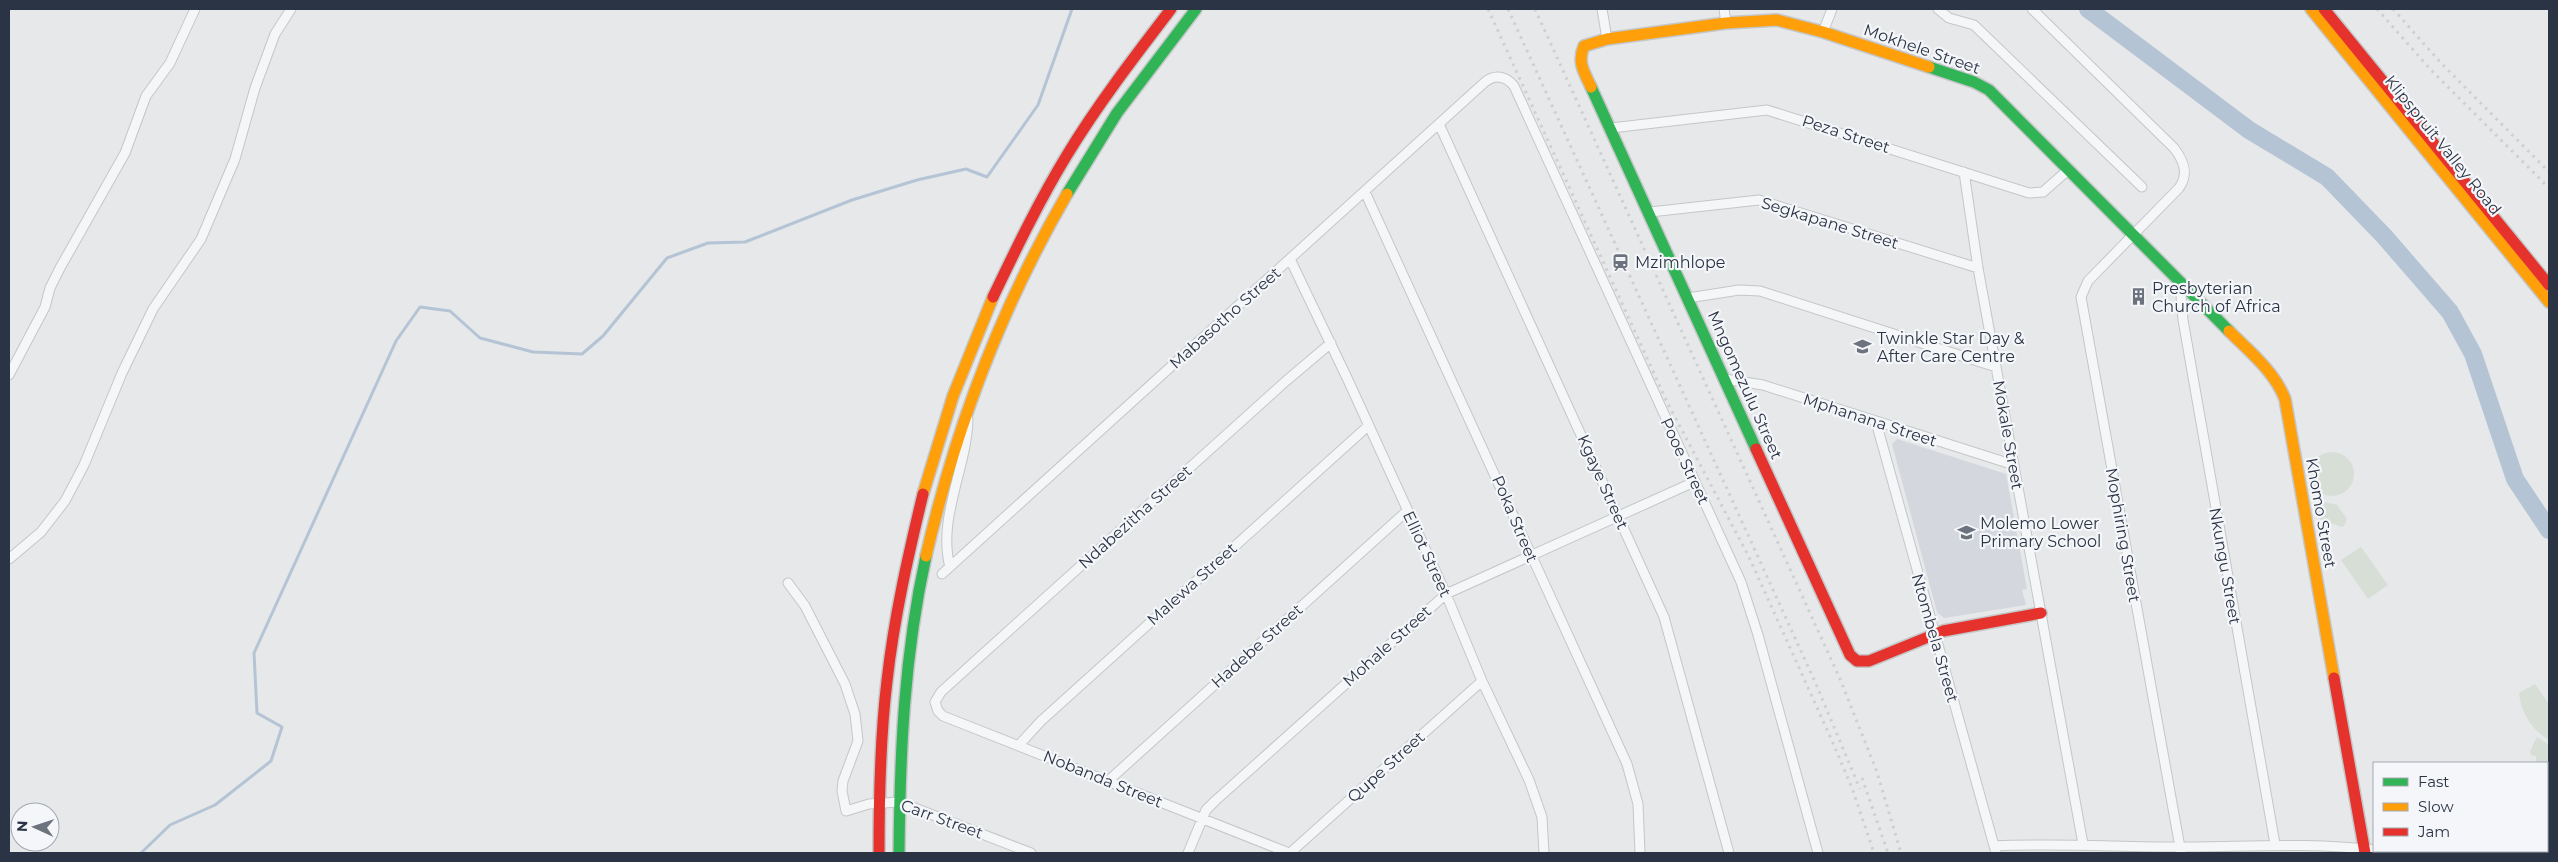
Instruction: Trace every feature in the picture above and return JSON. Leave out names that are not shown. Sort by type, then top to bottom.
[{"type":"main road","points":[[879,853],[879,803],[884,714],[897,610],[913,528],[937,441],[988,303],[1034,212],[1076,140],[1114,83],[1171,9]]},
{"type":"main road","points":[[898,853],[899,802],[908,658],[912,627],[940,501],[968,409],[1003,321],[1047,229],[1094,148],[1152,65],[1196,9]]},
{"type":"main road","name":"Klipspruit Valley Road","points":[[2311,9],[2549,302]]},
{"type":"main road","name":"Klipspruit Valley Road","points":[[2324,9],[2549,286]]},
{"type":"main road","name":"Mokhele Street","points":[[1584,46],[1607,39],[1726,23],[1777,20],[1822,32],[1982,86],[2133,236]]},
{"type":"main road","name":"Mngomezulu Street","points":[[1584,46],[1580,55],[1580,63],[1650,212],[1850,655],[1860,662],[1869,661],[1934,635]]},
{"type":"main road","name":"Khomo Street","points":[[2133,236],[2270,372],[2280,386],[2285,399],[2368,850]]},
{"type":"main road","points":[[1934,635],[1942,631],[2041,612]]},
{"type":"street","points":[[9,375],[45,307],[50,288],[60,268],[125,152],[146,96],[170,63],[194,9]]},
{"type":"street","points":[[9,558],[41,532],[65,501],[84,466],[122,372],[153,309],[201,239],[235,159],[256,88],[276,34],[291,9]]},
{"type":"street","points":[[1602,9],[1607,39]]},
{"type":"street","points":[[1724,9],[1726,23]]},
{"type":"street","points":[[1822,32],[1832,9]]},
{"type":"street","points":[[1938,9],[1949,18],[1974,25],[2142,187]]},
{"type":"street","name":"Mophiring Street","points":[[2032,9],[2182,158],[2185,173],[2182,185],[2088,281],[2081,300],[2181,850]]},
{"type":"street","name":"Mabasotho Street","points":[[942,574],[1490,78],[1502,78],[1512,84]]},
{"type":"street","name":"Pooe Street","points":[[1512,84],[1744,589],[1818,853]]},
{"type":"street","name":"Peza Street","points":[[1611,128],[1767,110],[2025,192],[2036,194],[2043,192],[2068,170]]},
{"type":"street","name":"Kgaye Street","points":[[1439,124],[1666,623],[1729,853]]},
{"type":"street","name":"Mokale Street","points":[[1964,172],[1978,268],[2083,844]]},
{"type":"street","name":"Poka Street","points":[[1365,192],[1509,503],[1530,554],[1631,775],[1639,812],[1640,853]]},
{"type":"street","name":"Segkapane Street","points":[[1650,212],[1759,200],[1978,268]]},
{"type":"street","name":"Elliot Street","points":[[1290,260],[1331,343],[1446,594],[1482,680],[1539,804],[1544,853]]},
{"type":"street","name":"Nkungu Street","points":[[2184,287],[2181,302],[2182,320],[2274,844]]},
{"type":"street","points":[[1688,298],[1739,290],[1760,291],[1996,367]]},
{"type":"street","name":"Ndabezitha Street","points":[[941,692],[1286,381],[1331,343]]},
{"type":"street","name":"Mphanana Street","points":[[1725,378],[1763,385],[2014,465]]},
{"type":"street","points":[[950,566],[947,557],[948,537],[953,498],[968,435],[968,409]]},
{"type":"street","name":"Ntombela Street","points":[[1876,422],[1995,850]]},
{"type":"street","name":"Malewa Street","points":[[1019,745],[1041,721],[1368,426]]},
{"type":"street","name":"Mohale Street","points":[[1188,853],[1202,819],[1215,801],[1446,594],[1530,554],[1694,482]]},
{"type":"street","name":"Hadebe Street","points":[[1108,781],[1407,511]]},
{"type":"street","name":"Carr Street","points":[[788,583],[805,606],[846,684],[855,714],[858,744],[846,770],[842,792],[846,811],[879,803],[899,802],[1031,853]]},
{"type":"street","name":"Qupe Street","points":[[1290,853],[1482,680]]},
{"type":"street","name":"Nobanda Street","points":[[941,692],[935,702],[940,714],[1290,853]]},
{"type":"street","points":[[1995,850],[2083,844],[2181,850],[2274,844],[2368,850]]},
{"type":"shaded area","name":"Molemo Lower Primary School","points":[[1897,439],[2006,474],[2027,589],[2022,590],[2026,605],[1944,618],[1937,612],[1892,444]]},
{"type":"shaded area","points":[[2336,452],[2348,458],[2353,465],[2353,483],[2348,490],[2341,495],[2328,496],[2320,493],[2313,486],[2310,470],[2313,462],[2320,455]]},
{"type":"shaded area","points":[[2325,502],[2337,505],[2347,519],[2344,526],[2340,527],[2318,517],[2317,506]]},
{"type":"shaded area","points":[[2361,547],[2388,585],[2368,599],[2341,560]]},
{"type":"shaded area","points":[[2535,684],[2549,704],[2549,740],[2537,731],[2528,720],[2520,700],[2519,693]]},
{"type":"shaded area","points":[[2537,737],[2549,745],[2549,788],[2548,762],[2536,762],[2536,756],[2531,755],[2530,751]]},
{"type":"waterway","points":[[141,853],[170,825],[215,805],[271,761],[282,727],[257,713],[254,653],[396,341],[420,307],[450,311],[480,338],[533,352],[582,354],[603,336],[667,258],[708,243],[745,242],[852,200],[917,180],[966,169],[987,177],[1038,105],[1072,9]]},
{"type":"waterway","points":[[2088,9],[2249,130],[2327,177],[2384,236],[2450,312],[2473,354],[2515,479],[2549,530]]},
{"type":"railway","points":[[1488,9],[1667,402],[1749,557],[1833,743],[1852,788],[1874,853]]},
{"type":"railway","points":[[1508,9],[1816,684],[1860,789]]},
{"type":"railway","points":[[1535,9],[1840,679],[1877,772],[1901,853]]},
{"type":"railway","points":[[2377,9],[2431,70],[2549,188]]},
{"type":"railway","points":[[2393,9],[2441,63],[2549,172]]},
{"type":"railway","points":[[1862,778],[1888,853]]},
{"type":"traffic: fast","points":[[1067,194],[1117,113],[1196,9]]},
{"type":"traffic: fast","points":[[1929,67],[1974,82],[1989,90],[2229,331]]},
{"type":"traffic: fast","points":[[1591,87],[1756,449]]},
{"type":"traffic: fast","points":[[899,853],[902,741],[908,667],[926,556]]},
{"type":"traffic: slow","points":[[2311,9],[2549,302]]},
{"type":"traffic: slow","points":[[1591,87],[1581,62],[1584,46],[1607,39],[1726,23],[1777,20],[1823,32],[1929,67]]},
{"type":"traffic: slow","points":[[926,556],[951,462],[983,370],[1022,280],[1067,194]]},
{"type":"traffic: slow","points":[[923,494],[953,396],[993,297]]},
{"type":"traffic: slow","points":[[2229,331],[2268,371],[2285,399],[2334,678]]},
{"type":"traffic: jam","points":[[993,297],[1037,207],[1067,155],[1130,62],[1171,9]]},
{"type":"traffic: jam","points":[[2324,9],[2549,285]]},
{"type":"traffic: jam","points":[[1756,449],[1850,655],[1857,661],[1869,661],[1943,631],[2041,613]]},
{"type":"traffic: jam","points":[[879,853],[880,767],[887,681],[902,587],[923,494]]},
{"type":"traffic: jam","points":[[2334,678],[2365,853]]},
{"type":"place","name":"Mzimhlope","points":[[1621,262]]},
{"type":"place","name":"Presbyterian Church of Africa","points":[[2138,297]]},
{"type":"place","name":"Twinkle Star Day & After Care Centre","points":[[1863,347]]},
{"type":"place","name":"Molemo Lower Primary School","points":[[1966,532]]}]
